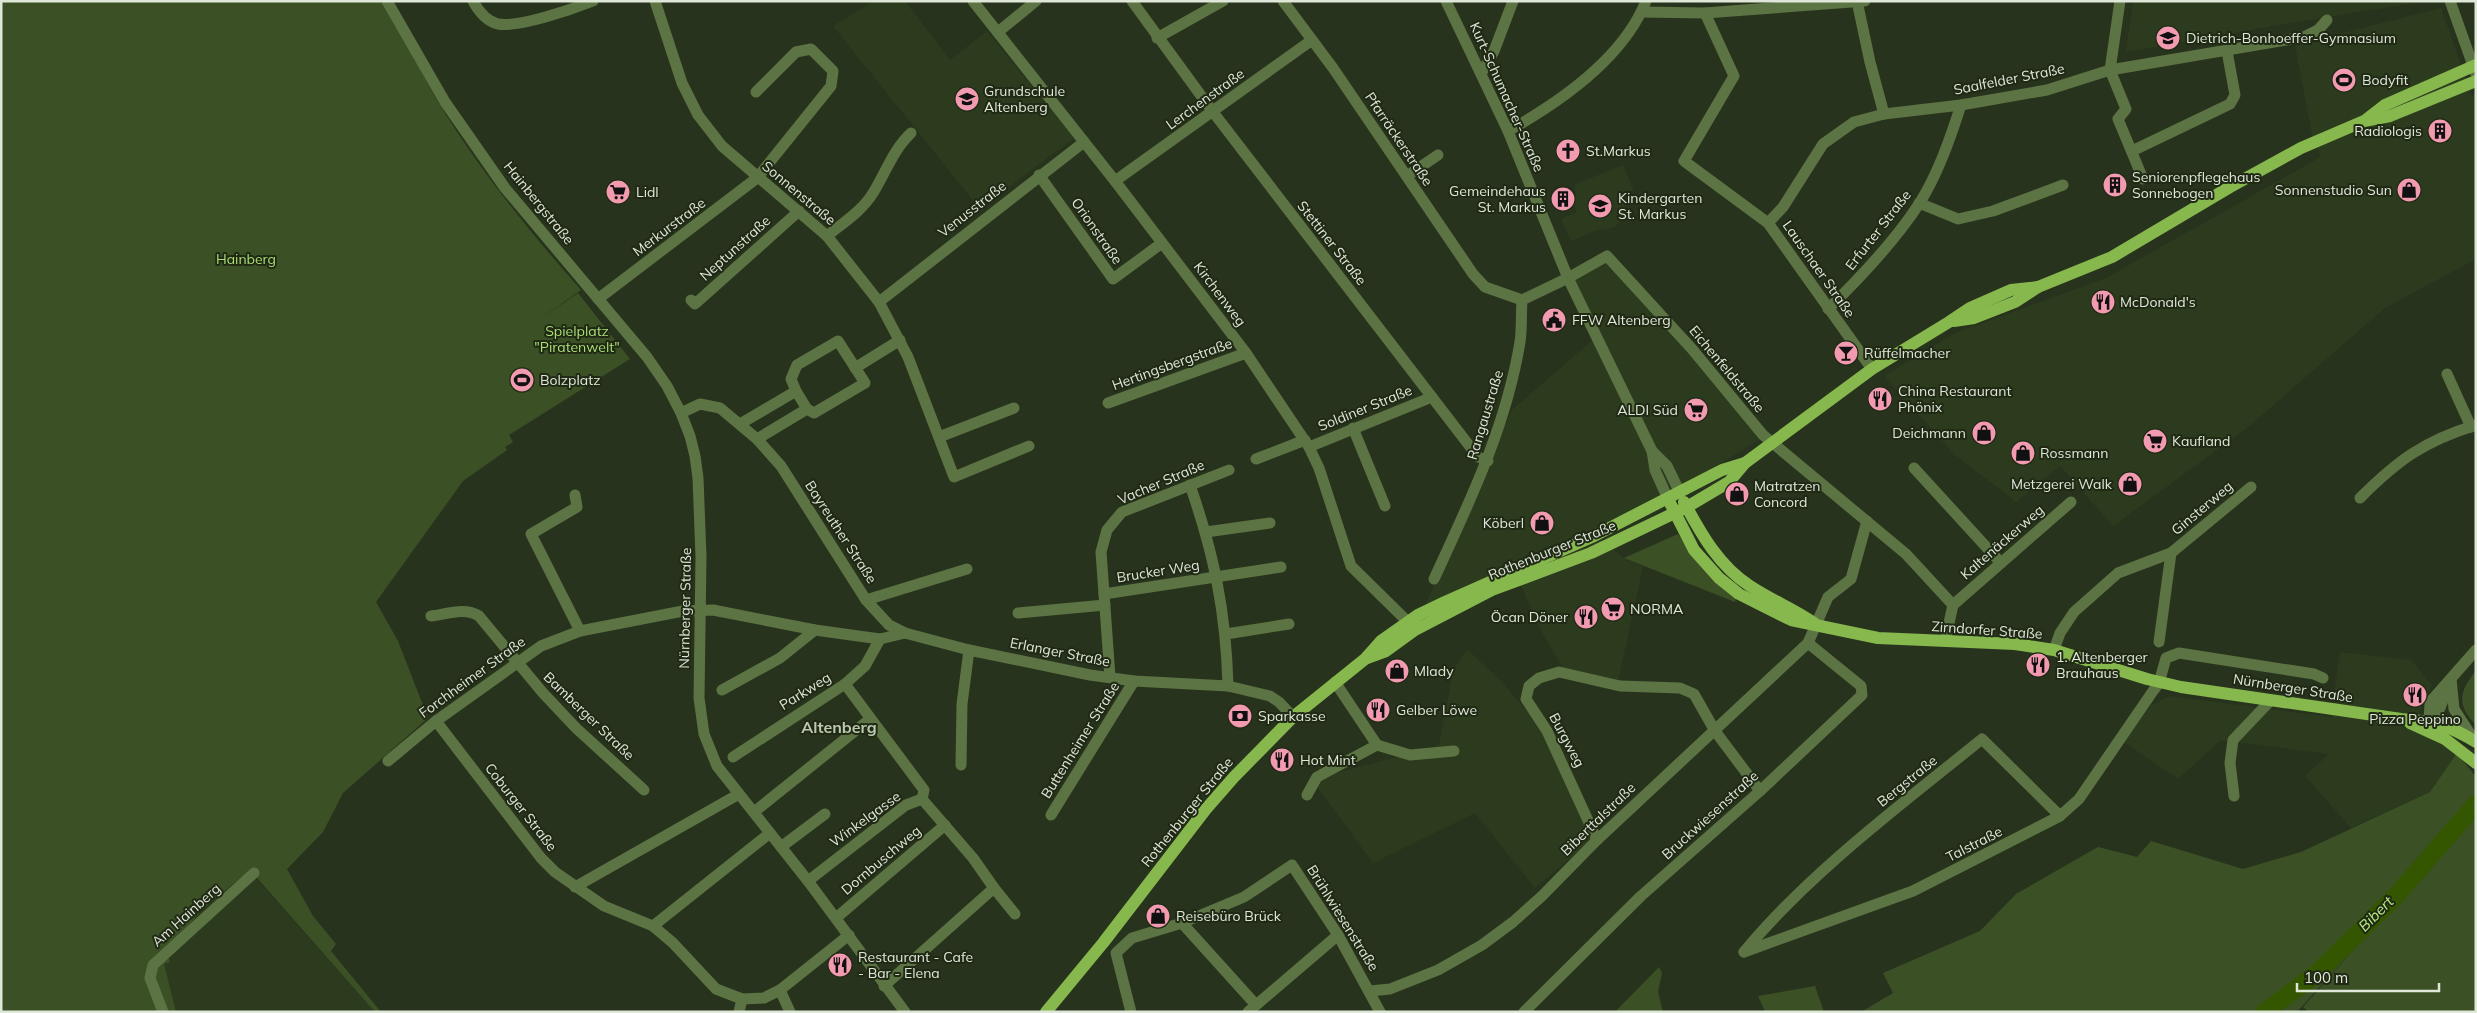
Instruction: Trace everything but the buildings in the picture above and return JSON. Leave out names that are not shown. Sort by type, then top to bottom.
[{"type":"main road","name":"Rothenburger Straße","points":[[2364,121],[2385,105],[2475,68]]},
{"type":"main road","name":"Rothenburger Straße","points":[[1047,1009],[1109,935],[1206,809],[1257,751],[1293,717],[1365,659],[1380,641],[1408,622],[1445,602],[1594,536],[1722,470],[1745,463],[1774,444],[1872,369],[1949,322],[1974,318],[2015,302],[2038,287],[2112,257],[2301,148],[2364,121],[2390,116],[2476,81]]},
{"type":"main road","name":"Rothenburger Straße","points":[[1365,659],[1386,651],[1425,625],[1492,590],[1591,553],[1674,514],[1729,482],[1745,463]]},
{"type":"main road","name":"Zirndorfer Straße","points":[[1680,493],[1696,526],[1713,551],[1738,577],[1766,596],[1796,610],[1816,625]]},
{"type":"main road","name":"Zirndorfer Straße","points":[[1668,499],[1683,532],[1705,563],[1739,594],[1791,620],[1878,638],[2015,644],[2054,650],[2159,683],[2181,687]]},
{"type":"main road","name":"Nürnberger Straße","points":[[2181,687],[2449,727],[2476,742]]},
{"type":"main road","name":"Nürnberger Straße","points":[[2428,725],[2475,763]]},
{"type":"street","name":"Hainbergstraße","points":[[387,1],[445,102],[502,183],[647,358],[667,386],[681,413]]},
{"type":"street","points":[[473,1],[486,18],[498,24],[509,25],[566,11],[593,1]]},
{"type":"street","name":"Sonnenstraße","points":[[655,1],[682,83],[698,114],[722,146],[757,178],[827,236],[879,302],[900,340],[954,477],[1029,446]]},
{"type":"street","name":"Kirchenweg","points":[[973,1],[1115,181],[1246,353],[1307,444],[1319,468],[1351,566],[1408,622]]},
{"type":"street","points":[[998,32],[1036,1]]},
{"type":"street","name":"Stettiner Straße","points":[[1132,1],[1157,38],[1213,112],[1478,457],[1488,462]]},
{"type":"street","points":[[1157,38],[1222,1]]},
{"type":"street","name":"Pfarräckerstraße","points":[[1283,1],[1407,176],[1473,274],[1485,286],[1522,300]]},
{"type":"street","name":"Kurt-Schumacher-Straße","points":[[1446,1],[1482,72],[1508,131],[1568,278],[1652,451],[1655,470],[1668,499]]},
{"type":"street","points":[[1482,72],[1494,51],[1513,1]]},
{"type":"street","points":[[2120,1],[2110,70],[2126,109],[2118,119],[2143,179]]},
{"type":"street","points":[[2450,1],[2475,68]]},
{"type":"street","points":[[1508,131],[1542,112],[1588,76],[1628,34],[1644,6],[1705,13],[1860,2],[1870,62],[1884,114]]},
{"type":"street","name":"Lauschaer Straße","points":[[1705,13],[1734,76],[1684,161],[1768,223],[1872,369]]},
{"type":"street","name":"Saalfelder Straße","points":[[1768,223],[1783,207],[1823,144],[1854,122],[1884,114],[1961,105],[2047,90],[2110,70],[2304,37],[2318,30],[2327,20]]},
{"type":"street","name":"Lerchenstraße","points":[[1115,181],[1312,40]]},
{"type":"street","name":"Merkurstraße","points":[[598,299],[757,178],[831,86],[833,71],[811,49],[796,52],[756,92]]},
{"type":"street","points":[[2132,151],[2230,104],[2235,95],[2227,51]]},
{"type":"street","name":"Erfurter Straße","points":[[1828,308],[1856,283],[1919,203],[1944,154],[1961,105]]},
{"type":"street","points":[[827,236],[862,208],[873,194],[900,144],[911,133]]},
{"type":"street","name":"Venusstraße","points":[[879,302],[1039,175],[1084,142]]},
{"type":"street","points":[[1407,176],[1438,155]]},
{"type":"street","name":"Orionstraße","points":[[1039,175],[1113,279],[1162,243]]},
{"type":"street","points":[[1919,203],[1958,219],[1993,211],[2063,185]]},
{"type":"street","name":"Neptunstraße","points":[[691,300],[695,304],[799,211]]},
{"type":"street","name":"Eichenfeldstraße","points":[[1568,278],[1607,256],[1692,349],[1759,430],[1906,554],[1953,605]]},
{"type":"street","points":[[1522,300],[1568,278]]},
{"type":"street","name":"Rangaustraße","points":[[1434,579],[1488,462],[1508,398],[1521,341],[1522,300]]},
{"type":"street","points":[[838,340],[855,368],[865,383],[814,413],[807,409],[796,391],[792,379],[797,364],[838,340]]},
{"type":"street","points":[[855,368],[900,340]]},
{"type":"street","name":"Hertingsbergstraße","points":[[1108,403],[1246,353]]},
{"type":"street","points":[[2360,498],[2392,466],[2428,443],[2473,426],[2448,374]]},
{"type":"street","points":[[740,424],[796,391]]},
{"type":"street","name":"Soldiner Straße","points":[[1307,444],[1432,397]]},
{"type":"street","name":"Bayreuther Straße","points":[[681,413],[700,404],[720,408],[757,440],[781,466],[866,600],[889,626],[905,634]]},
{"type":"street","points":[[939,437],[1014,408]]},
{"type":"street","points":[[757,440],[807,409]]},
{"type":"street","name":"Nürnberger Straße","points":[[681,413],[690,436],[698,478],[701,557],[699,698],[704,734],[717,766],[808,881],[904,1012]]},
{"type":"street","points":[[1353,428],[1385,506]]},
{"type":"street","points":[[1256,458],[1307,444]]},
{"type":"street","name":"Kurt-Schumacher-Straße","points":[[1652,451],[1667,466],[1680,493]]},
{"type":"street","points":[[1914,468],[2000,562]]},
{"type":"street","name":"Vacher Straße","points":[[1110,677],[1102,552],[1107,530],[1122,512],[1229,470]]},
{"type":"street","points":[[1190,485],[1206,532],[1217,577],[1226,634],[1228,686]]},
{"type":"street","name":"Ginsterweg","points":[[2054,650],[2060,633],[2074,612],[2118,573],[2171,553],[2251,487]]},
{"type":"street","points":[[575,495],[576,507],[531,534],[580,631]]},
{"type":"street","name":"Kaltenäckerweg","points":[[1953,605],[2071,502]]},
{"type":"street","points":[[1816,625],[1828,597],[1851,579],[1867,521]]},
{"type":"street","points":[[1206,532],[1270,523]]},
{"type":"street","name":"Ginsterweg","points":[[2159,642],[2171,553]]},
{"type":"street","name":"Brucker Weg","points":[[1018,613],[1104,600],[1217,577],[1281,567]]},
{"type":"street","points":[[866,600],[967,569]]},
{"type":"street","points":[[1945,641],[1953,605]]},
{"type":"street","name":"Erlanger Straße","points":[[700,612],[713,610],[815,630],[880,639],[905,634],[970,650],[1134,681],[1228,686],[1270,696],[1279,702],[1293,717]]},
{"type":"street","name":"Bamberger Straße","points":[[431,616],[472,611],[479,616],[516,662],[576,728],[644,790]]},
{"type":"street","name":"Forchheimer Straße","points":[[388,760],[436,721],[516,662],[541,646],[580,631],[683,611],[700,612]]},
{"type":"street","points":[[1226,634],[1289,624]]},
{"type":"street","name":"Biberttalstraße","points":[[1370,991],[1390,989],[1438,970],[1482,945],[1520,915],[1597,840],[1808,643],[1816,625]]},
{"type":"street","points":[[722,690],[780,658],[815,630]]},
{"type":"street","name":"Parkweg","points":[[733,757],[844,684],[865,666],[880,639]]},
{"type":"street","name":"Bruckwiesenstraße","points":[[1524,1012],[1641,896],[1760,792],[1862,695],[1861,686],[1808,643]]},
{"type":"street","points":[[960,765],[962,704],[970,650]]},
{"type":"street","points":[[2428,725],[2430,704],[2476,650]]},
{"type":"street","name":"Nürnberger Straße","points":[[2159,683],[2166,658],[2179,653],[2314,674],[2323,678]]},
{"type":"street","name":"Burgweg","points":[[1597,840],[1547,731],[1526,699],[1530,686],[1539,678],[1560,672],[1620,686],[1680,688],[1694,694],[1715,731]]},
{"type":"street","points":[[2451,679],[2454,709],[2476,742]]},
{"type":"street","name":"Buttenheimer Straße","points":[[1051,815],[1134,681]]},
{"type":"street","points":[[1335,682],[1377,745],[1410,755],[1454,751]]},
{"type":"street","name":"Talstraße","points":[[1744,952],[1913,891],[2060,816],[2079,799],[2159,683]]},
{"type":"street","points":[[844,684],[924,790],[922,799]]},
{"type":"street","points":[[2234,796],[2230,763],[2233,740],[2271,700]]},
{"type":"street","points":[[754,812],[870,719]]},
{"type":"street","name":"Coburger Straße","points":[[436,721],[532,848],[555,872],[604,906],[653,926],[673,943],[716,989],[742,999],[764,998],[780,990]]},
{"type":"street","points":[[1715,731],[1760,792]]},
{"type":"street","name":"Bergstraße","points":[[1744,952],[1770,920],[1872,829],[1982,739],[2060,816]]},
{"type":"street","points":[[1306,795],[1317,777],[1377,745]]},
{"type":"street","points":[[575,887],[739,794]]},
{"type":"street","name":"Winkelgasse","points":[[808,881],[906,805],[922,799],[945,825],[1015,914]]},
{"type":"street","points":[[781,846],[825,814]]},
{"type":"street","name":"Dornbuschweg","points":[[836,918],[945,825]]},
{"type":"street","points":[[653,926],[770,833]]},
{"type":"street","name":"Brühlwiesenstraße","points":[[1131,1012],[1116,953],[1132,938],[1182,923],[1244,897],[1292,865],[1338,935],[1380,1012]]},
{"type":"street","name":"Am Hainberg","points":[[163,1012],[150,978],[153,965],[254,873]]},
{"type":"street","points":[[884,986],[994,888]]},
{"type":"street","points":[[1770,920],[1772,934],[1787,937]]},
{"type":"street","points":[[1182,923],[1252,1009],[1338,935]]},
{"type":"street","points":[[790,1012],[780,990],[849,935]]},
{"type":"street","points":[[739,1012],[742,999]]},
{"type":"shaded area","name":"Grundschule Altenberg","points":[[874,1],[905,1],[950,60],[987,31],[1074,138],[980,209],[833,26]]},
{"type":"shaded area","name":"Dietrich-Bonhoeffer-Gymnasium","points":[[2133,1],[2427,1],[2126,52]]},
{"type":"shaded area","points":[[2441,8],[2472,96],[2476,94],[2476,259],[2385,308],[2247,428],[2113,526],[2060,466],[2016,502],[1954,454],[1884,376],[1955,333],[2106,278],[2321,157],[2312,135],[2295,45]]},
{"type":"shaded area","name":"Kindergarten St. Markus","points":[[1623,165],[1634,190],[1620,197],[1628,213],[1615,227],[1595,231],[1571,241],[1561,219],[1577,212],[1572,200],[1576,194],[1574,188],[1576,184]]},
{"type":"shaded area","points":[[1607,259],[1764,437],[1658,501],[1592,533],[1624,558],[1643,567],[1618,681],[1564,669],[1542,633],[1516,574],[1424,608],[1512,410],[1595,338],[1569,281]]},
{"type":"shaded area","points":[[1467,649],[1501,681],[1539,725],[1593,839],[1535,888],[1475,813],[1373,863],[1312,780],[1439,745],[1453,671]]},
{"type":"shaded area","points":[[2340,652],[2411,660],[2432,685],[2411,730],[2430,735],[2457,753],[2430,792],[2351,828],[2305,776],[2329,754],[2221,740],[2178,779],[2124,742],[2151,705],[2170,696],[2331,717]]},
{"type":"shaded area","points":[[246,867],[375,1012],[145,1012],[142,956]]},
{"type":"green space","name":"Hainberg","points":[[1,1],[384,1],[440,105],[472,154],[524,223],[581,290],[538,320],[578,293],[630,359],[509,435],[513,442],[505,447],[507,450],[463,481],[376,602],[398,641],[428,718],[343,793],[323,832],[287,869],[313,916],[336,944],[331,951],[381,1012],[375,1012],[250,870],[200,911],[167,955],[170,962],[164,964],[176,1012],[1,1012]]},
{"type":"green space","points":[[1678,534],[1701,566],[1736,597],[1735,602],[1624,558]]},
{"type":"green space","points":[[2476,671],[2476,725],[2465,712],[2462,699],[2466,686]]},
{"type":"green space","points":[[2457,753],[2476,777],[2476,1012],[2309,1012],[2303,1007],[2364,938],[2297,1012],[1861,1012],[1893,993],[1883,973],[1980,931],[2016,894],[2098,847],[2137,857],[2151,841],[2243,869],[2301,852],[2430,792]]},
{"type":"green space","points":[[1659,967],[1662,973],[1658,992],[1663,1012],[1615,1012]]},
{"type":"green space","points":[[1815,986],[1824,1012],[1765,1012],[1758,996]]},
{"type":"waterway","name":"Bibert","points":[[2265,1012],[2317,973],[2394,898],[2476,804]]},
{"type":"place","name":"Dietrich-Bonhoeffer-Gymnasium","points":[[2168,38]]},
{"type":"place","name":"Bodyfit","points":[[2344,80]]},
{"type":"place","name":"Grundschule Altenberg","points":[[967,99]]},
{"type":"place","name":"Radiologis","points":[[2440,131]]},
{"type":"place","name":"St.Markus","points":[[1568,151]]},
{"type":"place","name":"Seniorenpflegehaus Sonnebogen","points":[[2115,185]]},
{"type":"place","name":"Sonnenstudio Sun","points":[[2409,190]]},
{"type":"place","name":"Lidl","points":[[618,192]]},
{"type":"place","name":"Gemeindehaus St. Markus","points":[[1563,199]]},
{"type":"place","name":"Kindergarten St. Markus","points":[[1600,206]]},
{"type":"place","name":"McDonald's","points":[[2103,302]]},
{"type":"place","name":"FFW Altenberg","points":[[1554,320]]},
{"type":"place","name":"Rüffelmacher","points":[[1846,353]]},
{"type":"place","name":"Bolzplatz","points":[[522,380]]},
{"type":"place","name":"China Restaurant Phönix","points":[[1880,399]]},
{"type":"place","name":"ALDI Süd","points":[[1696,410]]},
{"type":"place","name":"Deichmann","points":[[1984,433]]},
{"type":"place","name":"Kaufland","points":[[2155,441]]},
{"type":"place","name":"Rossmann","points":[[2023,453]]},
{"type":"place","name":"Metzgerei Walk","points":[[2130,484]]},
{"type":"place","name":"Matratzen Concord","points":[[1737,494]]},
{"type":"place","name":"Köberl","points":[[1542,523]]},
{"type":"place","name":"NORMA","points":[[1613,609]]},
{"type":"place","name":"Öcan Döner","points":[[1586,617]]},
{"type":"place","name":"1. Altenberger Brauhaus","points":[[2038,665]]},
{"type":"place","name":"Mlady","points":[[1397,671]]},
{"type":"place","name":"Pizza Peppino","points":[[2415,695]]},
{"type":"place","name":"Gelber Löwe","points":[[1378,710]]},
{"type":"place","name":"Sparkasse","points":[[1240,716]]},
{"type":"place","name":"Hot Mint","points":[[1282,760]]},
{"type":"place","name":"Reisebüro Brück","points":[[1158,916]]},
{"type":"place","name":"Restaurant - Cafe - Bar - Elena","points":[[840,965]]},
{"type":"district","name":"Altenberg","points":[[839,727]]},
{"type":"park label","name":"Spielplatz \"Piratenwelt\"","points":[[577,340]]}]
